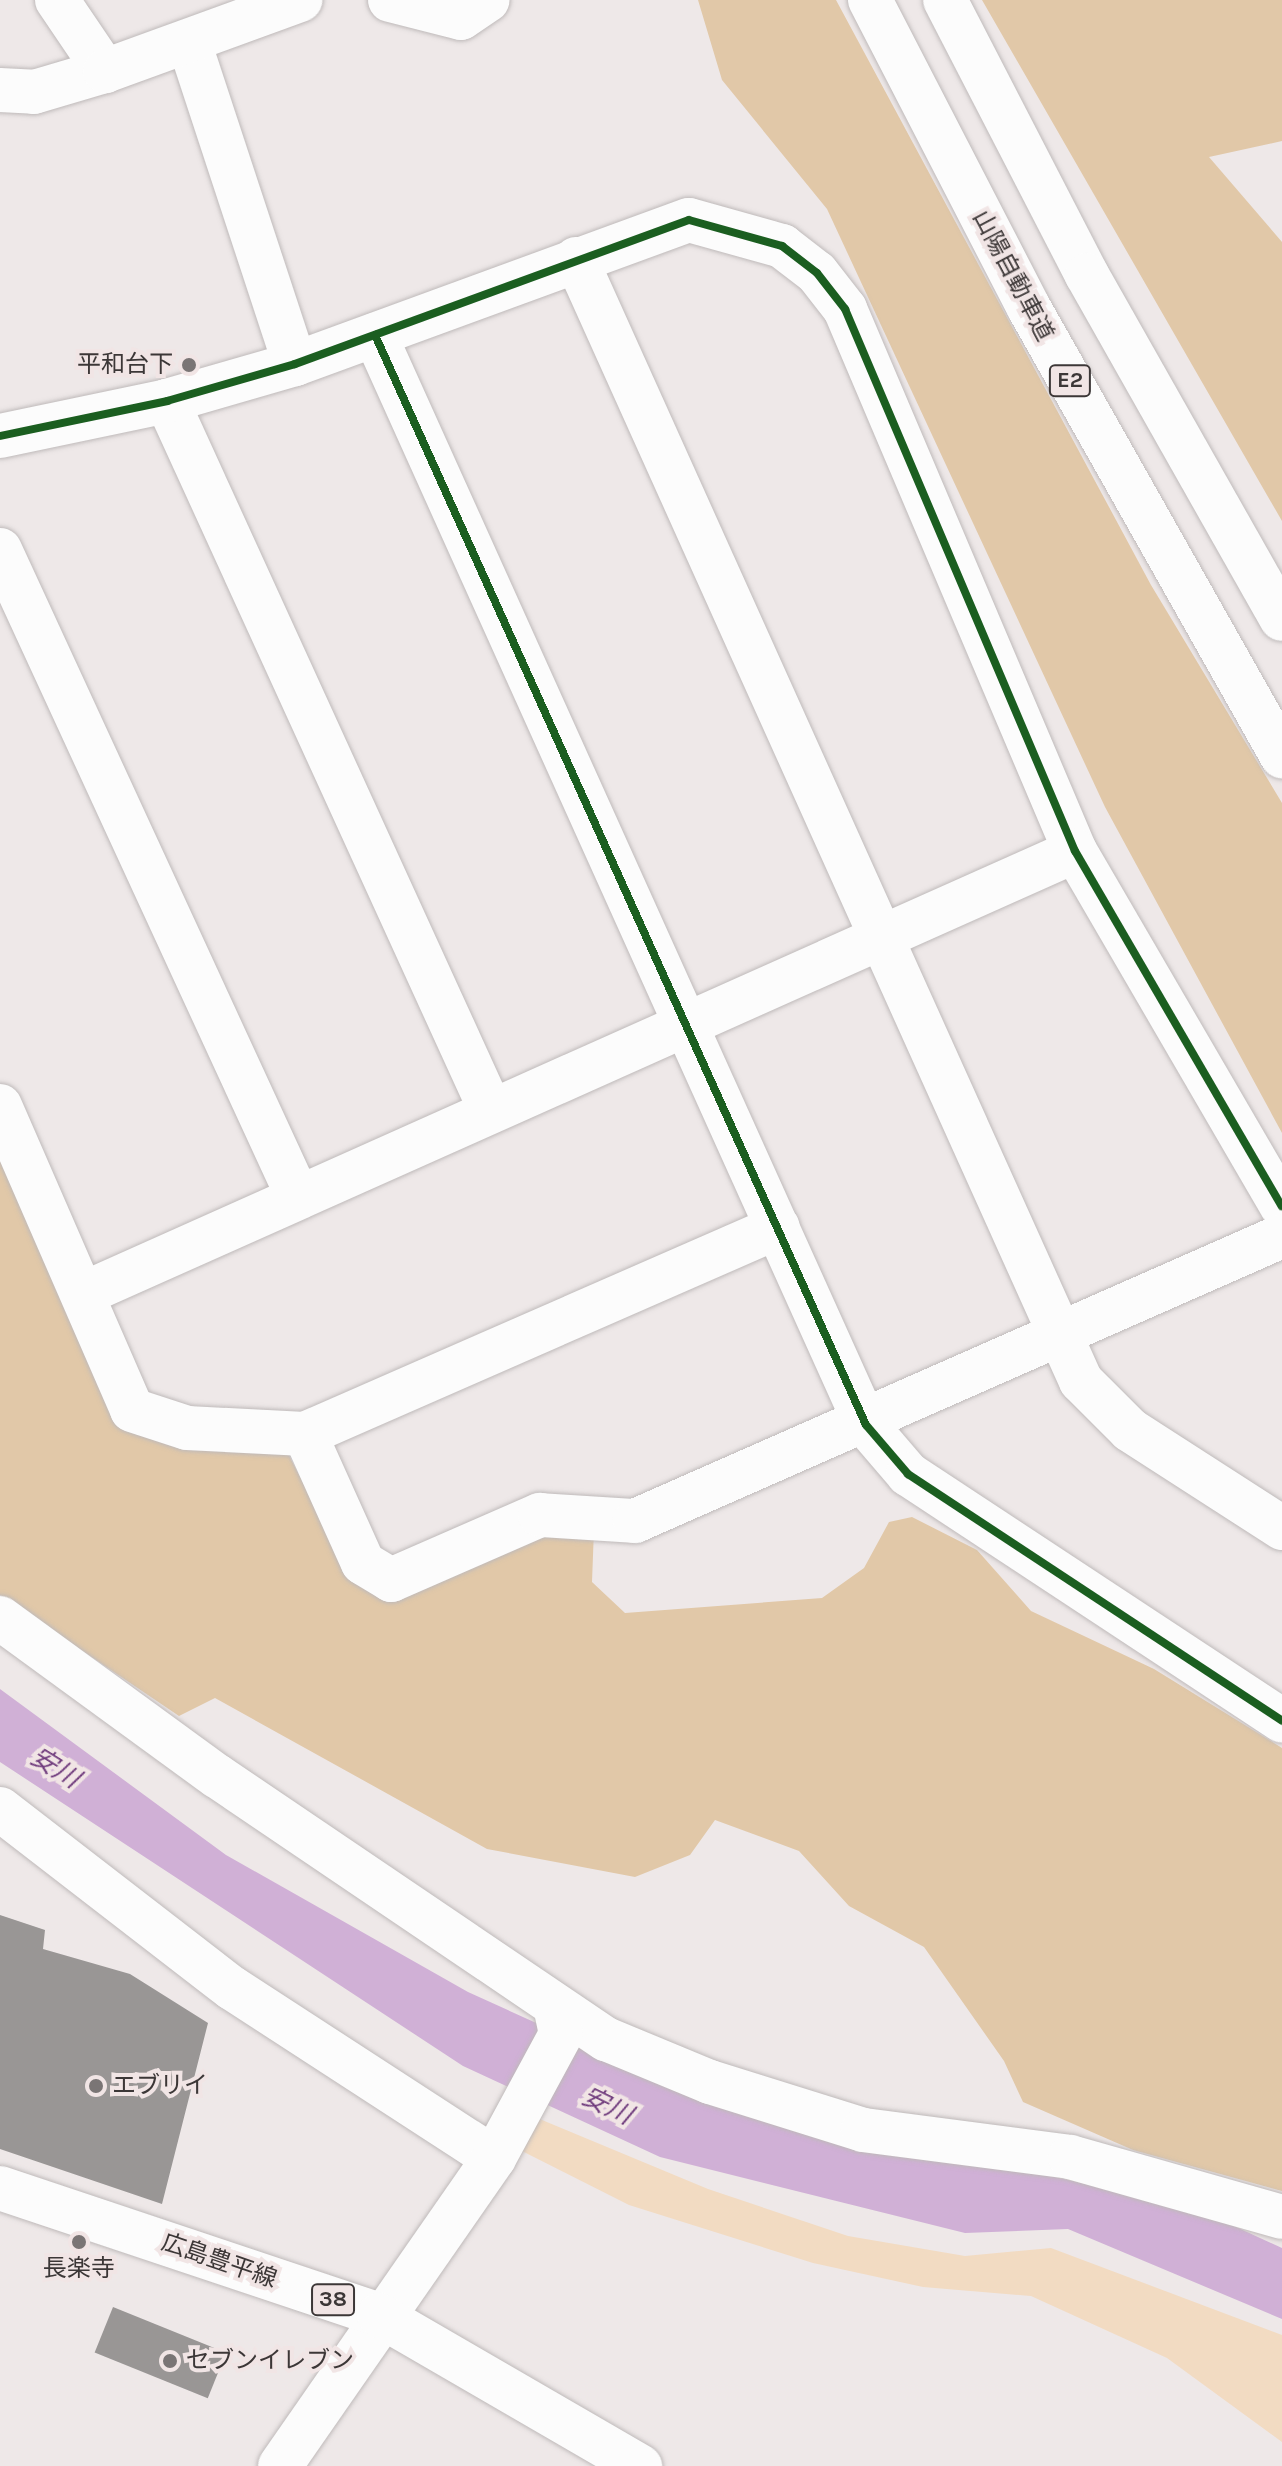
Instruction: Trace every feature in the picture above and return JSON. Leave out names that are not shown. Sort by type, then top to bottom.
[{"type":"main road","points":[[57,0],[105,71]]},
{"type":"main road","points":[[0,90],[34,92],[105,71],[300,0]]},
{"type":"main road","points":[[390,0],[461,18],[488,0]]},
{"type":"main road","name":"山陽自動車道","points":[[870,0],[1029,308],[1282,756]]},
{"type":"main road","points":[[945,0],[1087,275],[1282,619]]},
{"type":"main road","points":[[189,42],[295,364]]},
{"type":"main road","points":[[0,436],[167,401],[295,364],[689,220],[740,229],[782,246],[817,273],[845,309],[1075,851],[1282,1206]]},
{"type":"main road","points":[[576,259],[1081,1381],[1130,1430],[1282,1528]]},
{"type":"main road","points":[[375,335],[866,1425],[908,1474],[1282,1721]]},
{"type":"main road","points":[[167,401],[491,1111]]},
{"type":"main road","points":[[0,550],[298,1197]]},
{"type":"main road","points":[[85,1293],[1075,851]]},
{"type":"main road","points":[[0,1106],[85,1293],[132,1410],[187,1428],[305,1434],[778,1227]]},
{"type":"main road","points":[[305,1434],[363,1563],[391,1580],[540,1515],[635,1521],[866,1425],[1282,1236]]},
{"type":"main road","points":[[0,1618],[558,2022],[710,2082],[863,2130],[1070,2157],[1282,2217]]},
{"type":"main road","points":[[0,1809],[232,1988],[497,2152]]},
{"type":"main road","points":[[280,2466],[379,2315],[497,2152],[558,2022]]},
{"type":"main road","name":"広島豊平線","points":[[0,2188],[379,2315],[551,2408],[640,2466]]},
{"type":"shaded area","points":[[698,0],[836,0],[1151,585],[1282,803],[1282,1133],[1105,807],[827,209],[722,80]]},
{"type":"shaded area","points":[[982,0],[1282,0],[1282,141],[1209,157],[1282,242],[1282,521]]},
{"type":"shaded area","points":[[0,1158],[114,1417],[287,1452],[349,1570],[594,1529],[592,1582],[625,1613],[822,1598],[864,1568],[889,1522],[912,1517],[977,1550],[1031,1611],[1154,1669],[1282,1748],[1282,2191],[1133,2150],[1023,2102],[1004,2061],[924,1947],[849,1906],[799,1851],[715,1820],[690,1855],[635,1877],[487,1849],[215,1698],[179,1716],[0,1595]]},
{"type":"shaded area","points":[[530,2115],[708,2189],[848,2236],[965,2256],[1051,2248],[1282,2335],[1282,2442],[1167,2358],[1031,2296],[923,2287],[813,2263],[629,2205],[514,2147]]},
{"type":"water","name":"安川","points":[[0,1689],[226,1855],[468,1992],[706,2100],[1195,2208],[1282,2248],[1282,2319],[1068,2229],[965,2233],[660,2157],[463,2066],[0,1762]]},
{"type":"building","name":"エブリイ","points":[[0,1915],[45,1930],[43,1949],[130,1974],[208,2023],[162,2204],[0,2149]]},
{"type":"building","points":[[113,2307],[226,2353],[208,2398],[95,2352]]},
{"type":"cycle path","points":[[0,436],[167,401],[295,364],[689,220],[782,246],[817,273],[845,309],[1075,851],[1282,1206]]},
{"type":"cycle path","points":[[375,335],[866,1425],[908,1474],[1282,1721]]},
{"type":"place","name":"平和台下","points":[[189,365]]},
{"type":"place","name":"エブリイ","points":[[96,2086]]},
{"type":"place","name":"長楽寺","points":[[79,2242]]},
{"type":"place","name":"セブンイレブン","points":[[170,2361]]}]
